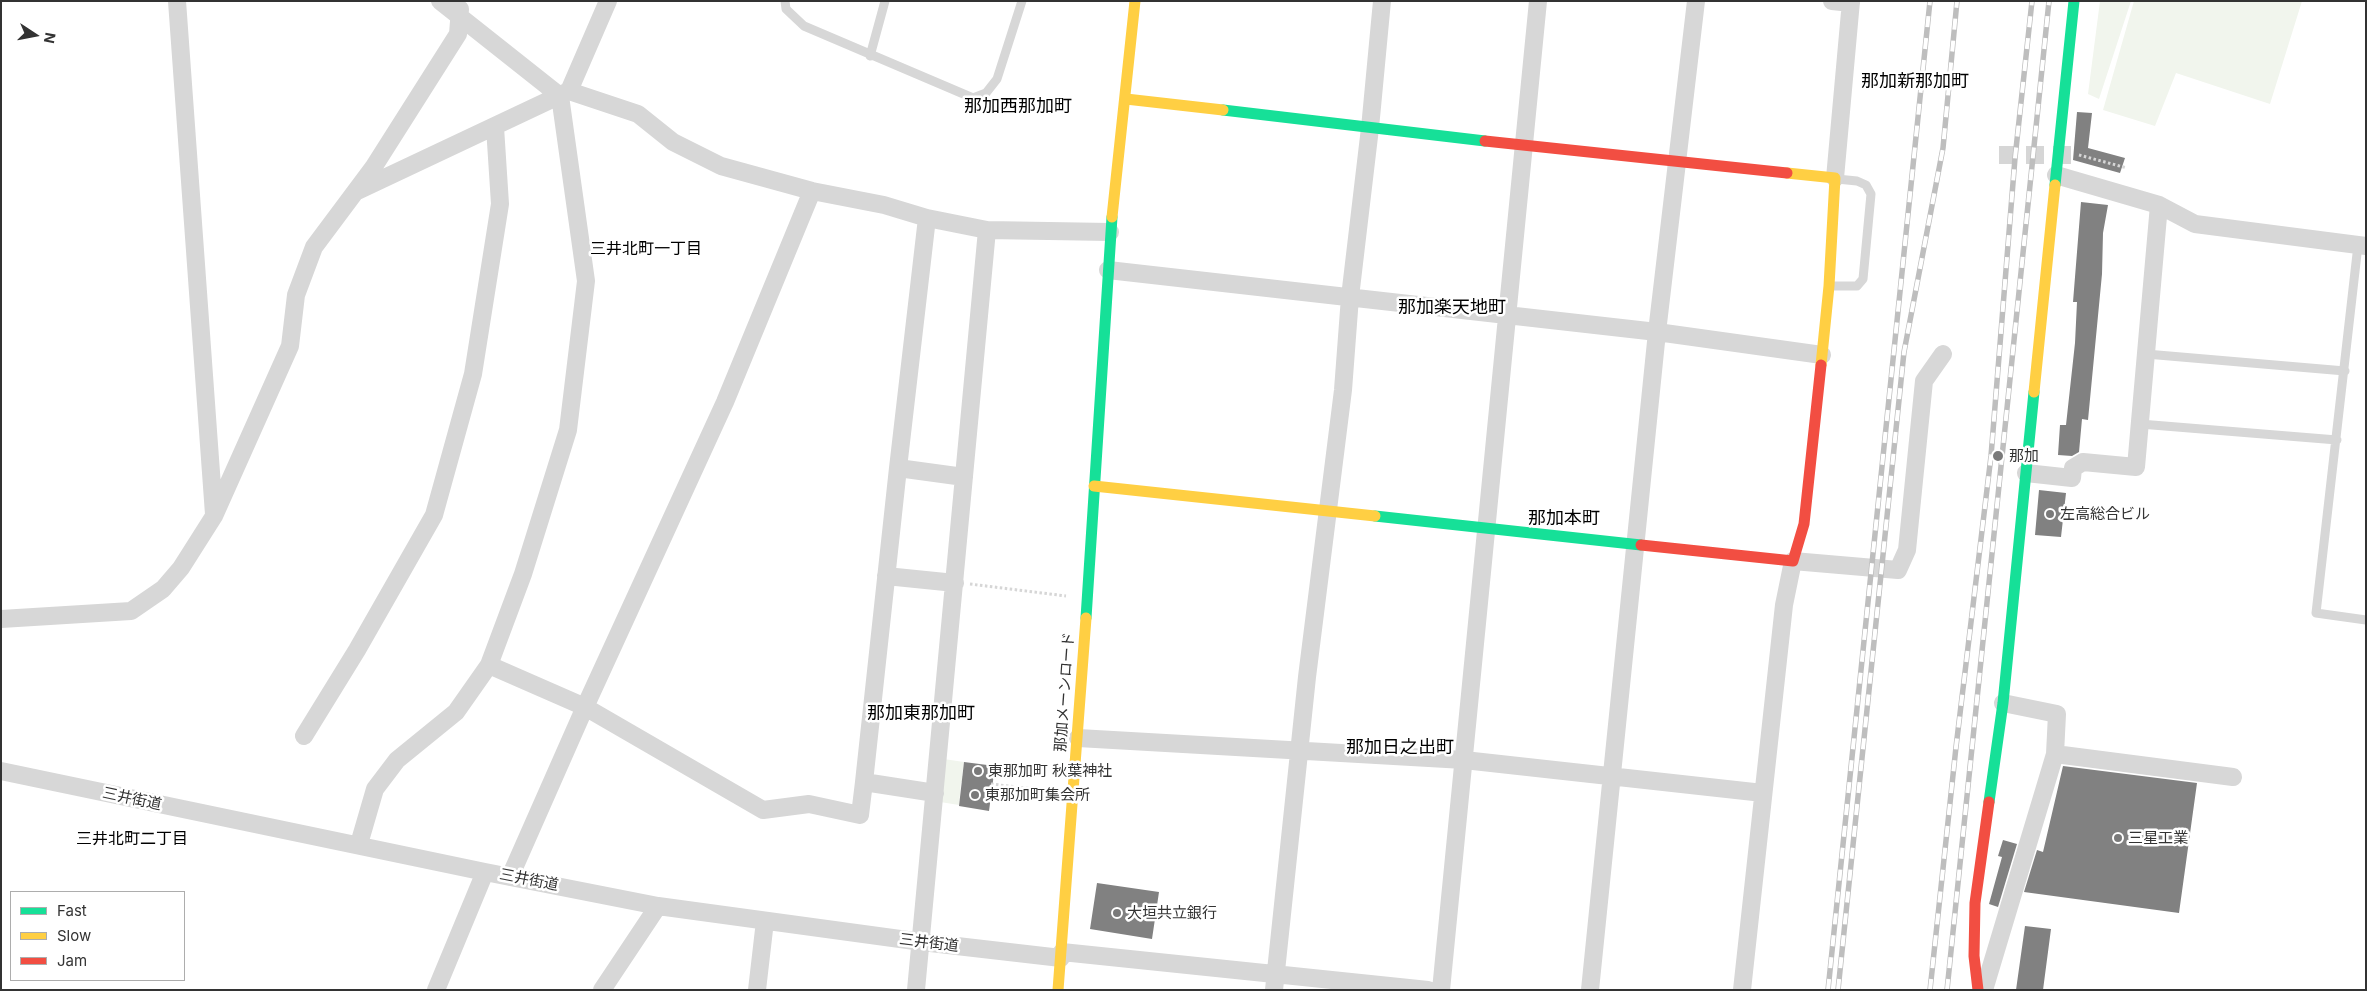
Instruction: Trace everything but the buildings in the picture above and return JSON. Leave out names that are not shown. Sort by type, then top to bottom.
[{"type":"street","points":[[177,1],[214,516]]},
{"type":"street","points":[[440,1],[460,9],[564,94],[638,114],[674,142],[721,166],[812,191],[884,205],[927,218],[987,230],[1110,232]]},
{"type":"street","points":[[359,844],[375,789],[397,760],[456,712],[489,665],[523,574],[568,430],[586,281],[564,94],[608,1]]},
{"type":"street","name":"那加メーンロード","points":[[1058,990],[1078,738],[1110,232],[1126,99],[1135,1]]},
{"type":"street","points":[[1274,982],[1299,750],[1342,390],[1350,297],[1370,128],[1382,1]]},
{"type":"street","points":[[1441,990],[1538,1]]},
{"type":"street","points":[[1590,990],[1657,332],[1696,1]]},
{"type":"street","points":[[1742,990],[1784,605],[1793,561],[1804,524],[1829,286],[1835,178],[1851,2],[1832,1]]},
{"type":"street","points":[[1978,990],[1974,956],[1975,903],[2003,703],[2074,1]]},
{"type":"street","points":[[1,619],[131,611],[163,589],[181,568],[214,516],[290,346],[296,294],[314,247],[352,193],[373,168],[458,34],[460,9]]},
{"type":"street","points":[[352,193],[564,94]]},
{"type":"street","points":[[1126,99],[1524,146],[1835,178]]},
{"type":"street","points":[[304,736],[357,650],[434,515],[473,374],[500,204],[495,127]]},
{"type":"street","points":[[2056,175],[2160,205],[2195,224],[2362,245]]},
{"type":"street","points":[[510,877],[724,402],[812,191]]},
{"type":"street","points":[[2026,473],[2072,478],[2073,468],[2083,462],[2136,467],[2160,205]]},
{"type":"street","points":[[489,665],[585,707],[763,810],[809,804],[860,815],[927,218]]},
{"type":"street","points":[[916,990],[922,942],[987,230]]},
{"type":"street","points":[[1108,270],[1657,332],[1822,355]]},
{"type":"street","points":[[1094,486],[1793,561],[1898,570],[1907,550],[1924,381],[1944,354]]},
{"type":"street","points":[[898,468],[964,476]]},
{"type":"street","points":[[886,576],[954,582]]},
{"type":"street","points":[[1984,990],[2055,754],[2057,714],[2003,703]]},
{"type":"street","points":[[1078,738],[1464,760],[1763,793]]},
{"type":"street","points":[[2055,754],[2233,777]]},
{"type":"street","name":"三井街道","points":[[1,771],[359,844],[485,872],[658,906],[922,942],[1062,955],[1274,982],[1428,990]]},
{"type":"street","points":[[864,782],[935,793]]},
{"type":"street","points":[[436,990],[485,872]]},
{"type":"street","points":[[602,990],[658,906]]},
{"type":"street","points":[[757,990],[765,921]]},
{"type":"lane","points":[[785,1],[786,8],[804,26],[870,56],[973,98],[986,93],[997,80],[1022,1]]},
{"type":"lane","points":[[870,56],[885,1]]},
{"type":"lane","points":[[1829,286],[1857,286],[1863,279],[1871,194],[1866,185],[1857,180],[1835,178]]},
{"type":"lane","points":[[2362,245],[2316,613],[2366,620]]},
{"type":"lane","points":[[2146,354],[2345,371]]},
{"type":"lane","points":[[2140,424],[2337,440]]},
{"type":"path","points":[[2078,155],[2127,168]]},
{"type":"path","points":[[954,582],[1087,599]]},
{"type":"path","points":[[992,784],[1074,793]]},
{"type":"shaded area","points":[[2100,1],[2131,1],[2099,99],[2088,94]]},
{"type":"shaded area","points":[[2134,1],[2302,1],[2270,104],[2176,73],[2155,126],[2103,110]]},
{"type":"shaded area","points":[[937,758],[964,762],[962,776],[993,778],[991,784],[961,782],[959,805],[934,801]]},
{"type":"tunnel","points":[[1999,155],[2079,155]]},
{"type":"railway","points":[[1828,990],[1930,1]]},
{"type":"railway","points":[[1838,990],[1904,352],[1943,148],[1957,1]]},
{"type":"railway","points":[[1930,990],[1956,747],[1991,456],[2015,158],[2032,1]]},
{"type":"railway","points":[[1947,990],[2049,1]]},
{"type":"traffic: fast","points":[[2055,185],[2074,1]]},
{"type":"traffic: fast","points":[[1223,110],[1485,141]]},
{"type":"traffic: fast","points":[[1086,618],[1112,217]]},
{"type":"traffic: fast","points":[[1989,802],[2003,703],[2034,392]]},
{"type":"traffic: fast","points":[[1375,516],[1641,545]]},
{"type":"traffic: slow","points":[[1112,217],[1135,1]]},
{"type":"traffic: slow","points":[[1126,99],[1223,110]]},
{"type":"traffic: slow","points":[[1787,173],[1835,178],[1829,286],[1821,365]]},
{"type":"traffic: slow","points":[[2034,392],[2055,185]]},
{"type":"traffic: slow","points":[[1094,486],[1375,516]]},
{"type":"traffic: slow","points":[[1058,990],[1086,618]]},
{"type":"traffic: jam","points":[[1485,141],[1787,173]]},
{"type":"traffic: jam","points":[[1641,545],[1793,561],[1804,524],[1821,365]]},
{"type":"traffic: jam","points":[[1978,990],[1974,956],[1975,903],[1989,802]]},
{"type":"place","name":"那加","points":[[1998,456]]},
{"type":"place","name":"左高総合ビル","points":[[2050,514]]},
{"type":"place","name":"東那加町 秋葉神社","points":[[978,771]]},
{"type":"place","name":"東那加町集会所","points":[[975,795]]},
{"type":"place","name":"三星工業","points":[[2118,838]]},
{"type":"place","name":"大垣共立銀行","points":[[1117,913]]},
{"type":"district","name":"那加新那加町","points":[[1915,82]]},
{"type":"district","name":"那加西那加町","points":[[1018,107]]},
{"type":"district","name":"三井北町一丁目","points":[[646,249]]},
{"type":"district","name":"那加楽天地町","points":[[1452,308]]},
{"type":"district","name":"那加本町","points":[[1564,519]]},
{"type":"district","name":"那加東那加町","points":[[921,714]]},
{"type":"district","name":"那加日之出町","points":[[1400,748]]},
{"type":"district","name":"三井北町二丁目","points":[[132,839]]}]
